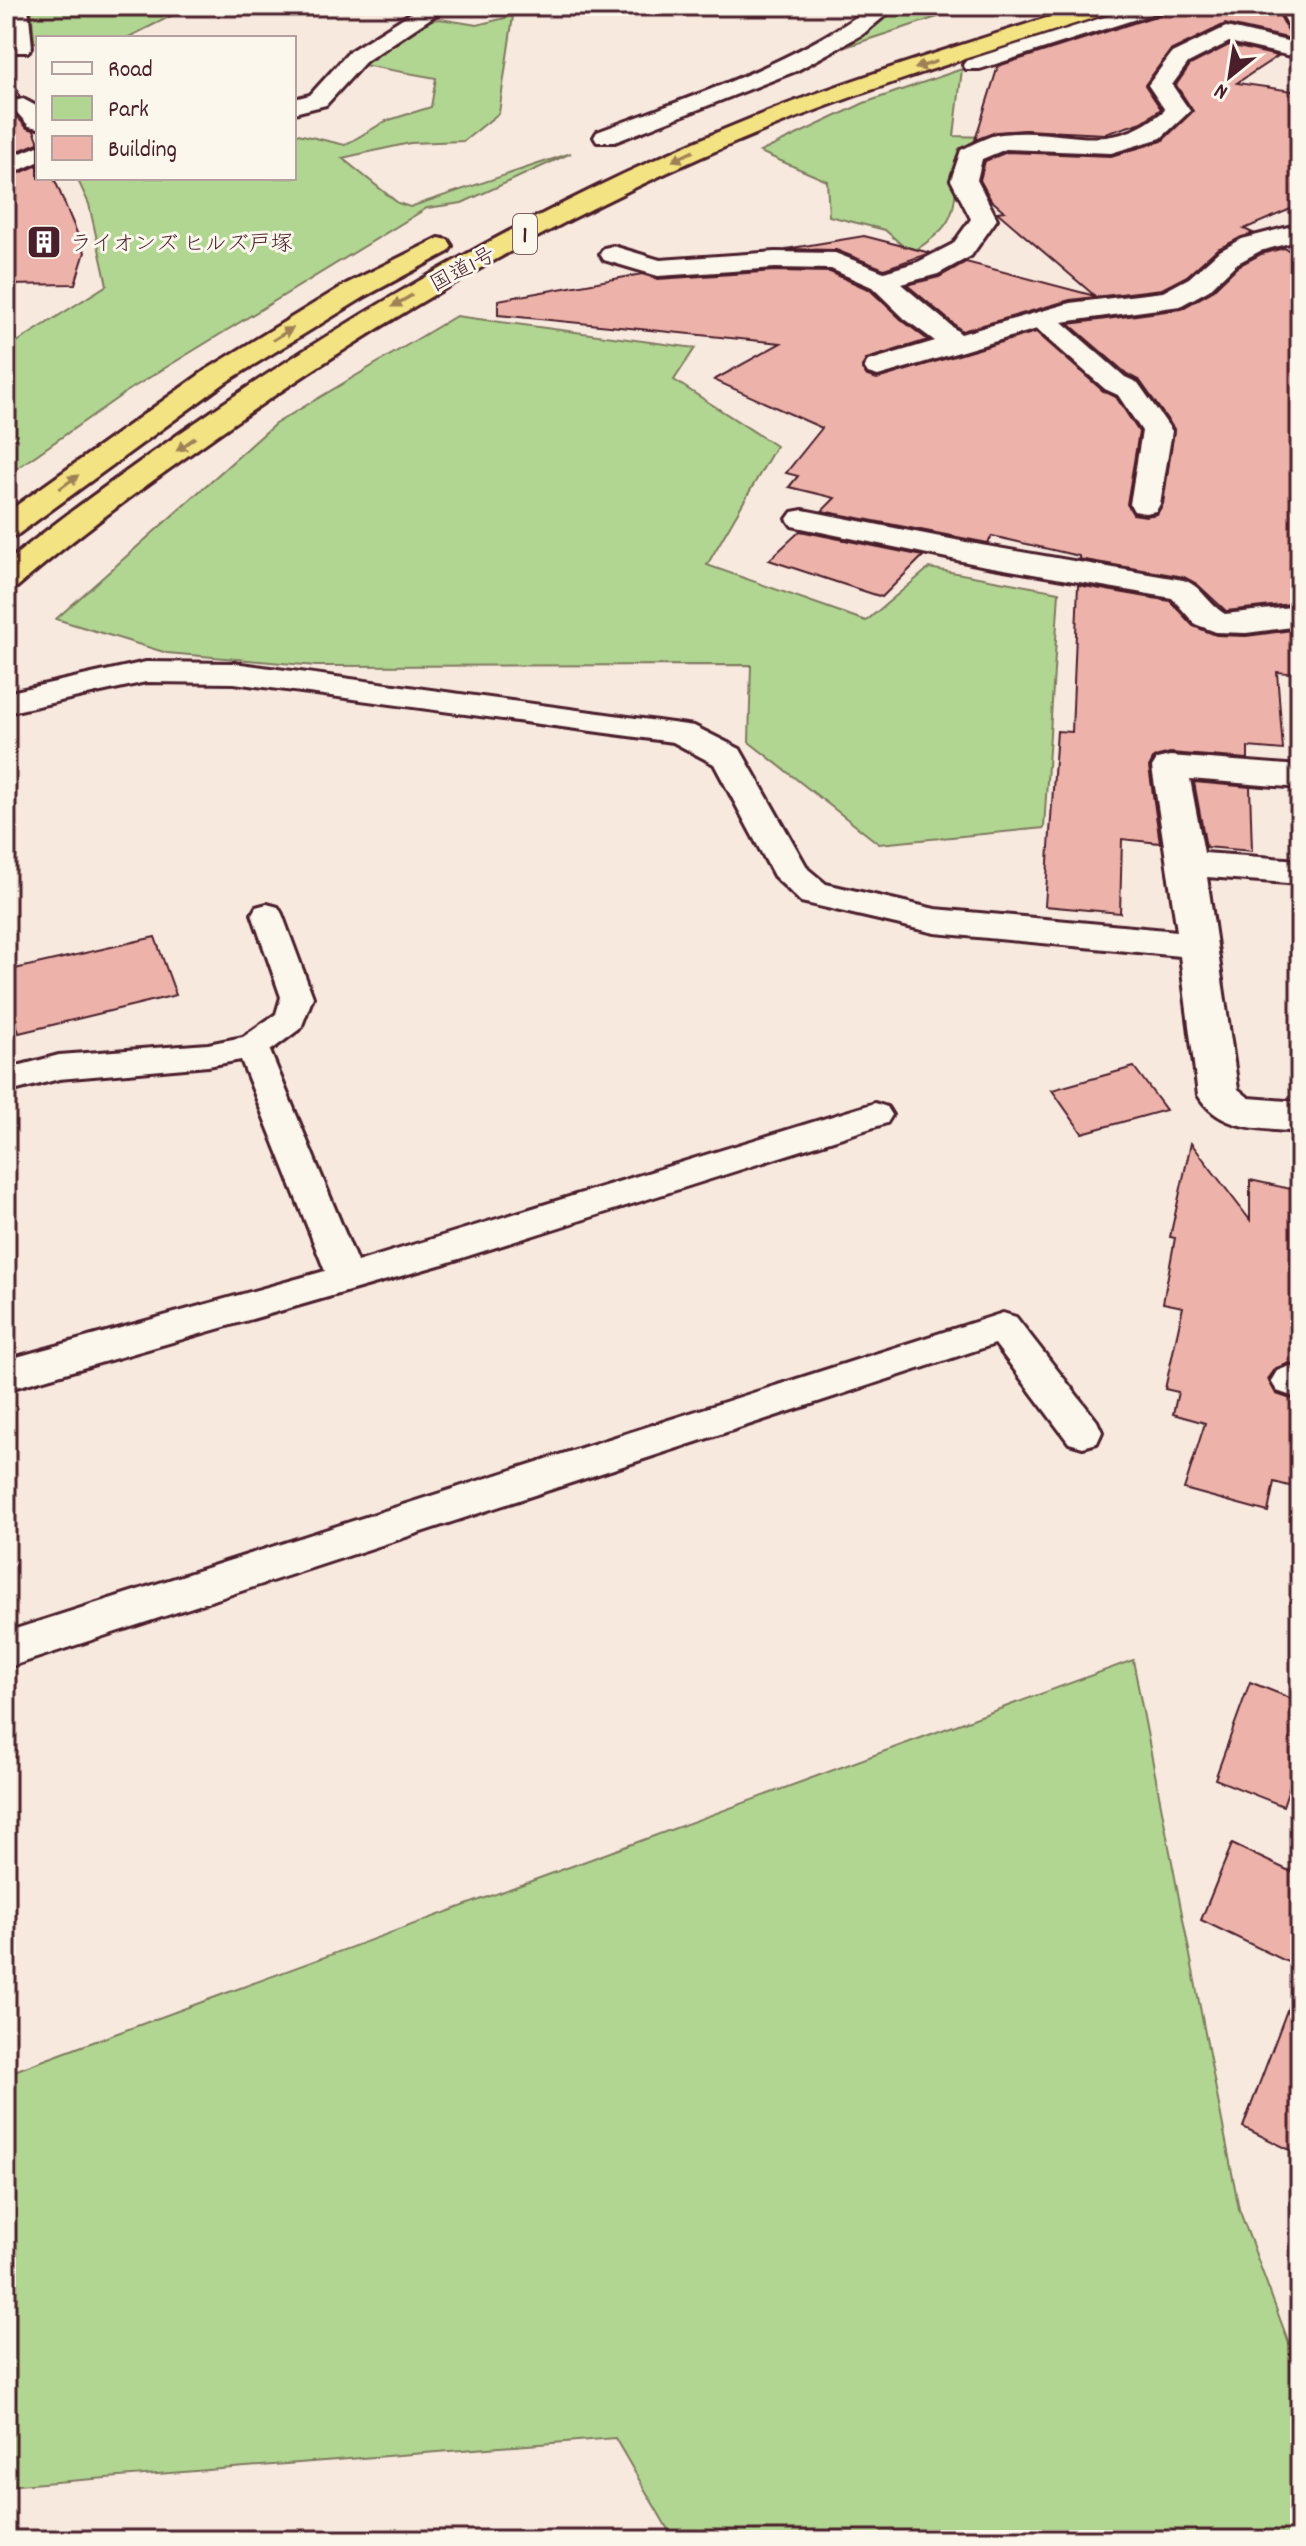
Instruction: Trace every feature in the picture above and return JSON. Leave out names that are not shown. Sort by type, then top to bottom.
[{"type":"highway","points":[[604,165],[689,128],[897,51],[1037,6]]},
{"type":"highway","name":"国道1号","points":[[6,580],[52,541],[315,353],[404,299],[592,198],[716,141],[838,93],[1107,6]]},
{"type":"highway","name":"国道1号","points":[[6,528],[216,376],[356,290],[465,232]]},
{"type":"highway","points":[[6,614],[34,582],[52,541]]},
{"type":"street","points":[[17,6],[20,47]]},
{"type":"street","points":[[296,106],[318,100],[358,56],[438,6]]},
{"type":"street","points":[[606,137],[817,53],[858,30],[886,6]]},
{"type":"street","points":[[1289,6],[1300,27]]},
{"type":"street","points":[[882,281],[928,268],[962,250],[977,230],[984,219],[964,180],[970,155],[1003,141],[1111,146],[1152,133],[1178,111],[1160,85],[1180,58],[1226,34],[1300,51]]},
{"type":"street","points":[[6,168],[36,154]]},
{"type":"street","points":[[878,367],[1070,311],[1170,300],[1199,284],[1227,258],[1251,245],[1300,232]]},
{"type":"street","points":[[613,254],[658,268],[775,260],[835,261],[882,281],[915,313],[956,344]]},
{"type":"street","points":[[1042,319],[1115,383],[1128,389],[1157,431],[1145,504]]},
{"type":"street","points":[[803,519],[981,555],[1183,590],[1192,603],[1215,622],[1243,623],[1300,616]]},
{"type":"street","points":[[6,703],[146,672],[234,673],[682,733],[728,757],[793,876],[814,893],[935,921],[1197,945]]},
{"type":"street","points":[[1300,777],[1170,767],[1187,864],[1218,1095],[1239,1112],[1300,1117]]},
{"type":"street","points":[[1187,864],[1300,872]]},
{"type":"lane","points":[[973,65],[1158,6]]},
{"type":"lane","points":[[6,1081],[59,1067],[208,1055],[252,1047],[290,1020],[297,997],[267,914]]},
{"type":"lane","points":[[252,1047],[346,1278]]},
{"type":"lane","points":[[6,1374],[446,1250],[875,1115]]},
{"type":"lane","points":[[6,1650],[1003,1327],[1083,1432]]},
{"type":"green space","points":[[31,6],[191,6],[131,36],[36,36],[34,42]]},
{"type":"green space","points":[[946,6],[971,6],[830,52],[867,31],[893,7],[911,16]]},
{"type":"green space","points":[[513,16],[499,113],[464,141],[410,143],[342,158],[398,203],[410,207],[571,153],[462,203],[427,208],[129,390],[6,476],[6,349],[107,285],[89,204],[78,180],[296,180],[296,133],[345,145],[386,121],[431,107],[436,78],[363,65],[423,21],[440,19],[477,25]]},
{"type":"green space","points":[[962,69],[954,136],[986,137],[959,158],[954,204],[946,224],[939,233],[911,253],[885,230],[829,216],[827,181],[760,152],[864,103]]},
{"type":"green space","points":[[456,316],[695,348],[674,380],[776,446],[707,565],[866,621],[929,568],[1059,592],[1044,828],[879,844],[749,742],[751,665],[316,666],[167,653],[56,619],[275,424]]},
{"type":"green space","points":[[1133,1660],[1239,2209],[1300,2373],[1300,2540],[674,2540],[615,2438],[6,2486],[6,2074]]},
{"type":"building","points":[[1177,6],[1275,6],[1296,40],[1225,24],[1170,51],[1145,85],[1161,109],[1142,122],[1105,134],[1025,130],[996,132],[975,140],[998,66],[1165,13]]},
{"type":"building","points":[[1229,45],[1278,56],[1237,83],[1300,92],[1300,205],[1244,229],[1253,233],[1217,249],[1187,276],[1162,289],[1070,300],[962,331],[907,285],[939,277],[966,262],[1095,296],[997,212],[1004,211],[991,200],[980,180],[985,161],[1007,152],[1111,156],[1162,141],[1193,111],[1176,85],[1190,65]]},
{"type":"building","points":[[6,65],[20,97],[11,99],[8,106],[27,128],[34,130],[36,144],[6,156]]},
{"type":"building","name":"ライオンズ ヒルズ戸塚","points":[[36,166],[36,180],[55,180],[85,252],[75,284],[6,285],[6,179]]},
{"type":"building","points":[[864,236],[930,253],[884,269],[836,250],[786,249]]},
{"type":"building","points":[[1284,248],[1300,255],[1300,603],[1226,611],[1197,584],[1184,577],[1079,559],[1079,556],[992,536],[988,543],[822,511],[835,498],[789,487],[798,476],[786,473],[822,428],[714,380],[781,343],[498,315],[498,300],[642,274],[658,279],[775,271],[830,272],[870,290],[928,340],[866,359],[862,369],[867,376],[877,379],[1036,332],[1103,391],[1116,397],[1139,432],[1127,504],[1133,514],[1146,516],[1157,514],[1163,504],[1174,429],[1140,381],[1127,374],[1069,324],[1181,309],[1211,292],[1238,266],[1261,254]]},
{"type":"building","points":[[800,531],[923,556],[882,597],[769,560]]},
{"type":"building","points":[[1078,585],[1170,601],[1193,626],[1216,635],[1246,636],[1300,629],[1300,674],[1277,672],[1283,750],[1248,747],[1248,759],[1170,753],[1154,757],[1149,767],[1160,843],[1122,839],[1120,913],[1045,906],[1057,731],[1072,732]]},
{"type":"building","points":[[1194,782],[1250,787],[1252,851],[1206,847]]},
{"type":"building","points":[[155,937],[176,995],[19,1033],[6,988],[6,971]]},
{"type":"building","points":[[1134,1067],[1166,1110],[1082,1133],[1052,1090]]},
{"type":"building","points":[[1191,1143],[1250,1220],[1250,1180],[1300,1191],[1300,1366],[1289,1363],[1276,1368],[1268,1379],[1276,1394],[1300,1402],[1300,1489],[1274,1482],[1268,1512],[1184,1489],[1205,1423],[1173,1414],[1178,1392],[1165,1389],[1183,1307],[1163,1303],[1175,1238],[1170,1237]]},
{"type":"building","points":[[1250,1682],[1300,1702],[1300,1755],[1283,1806],[1215,1779]]},
{"type":"building","points":[[1232,1844],[1300,1876],[1300,1968],[1201,1920]]},
{"type":"building","points":[[1295,1989],[1300,1990],[1300,2155],[1243,2127]]},
{"type":"place","name":"ライオンズ ヒルズ戸塚","points":[[44,242]]}]
